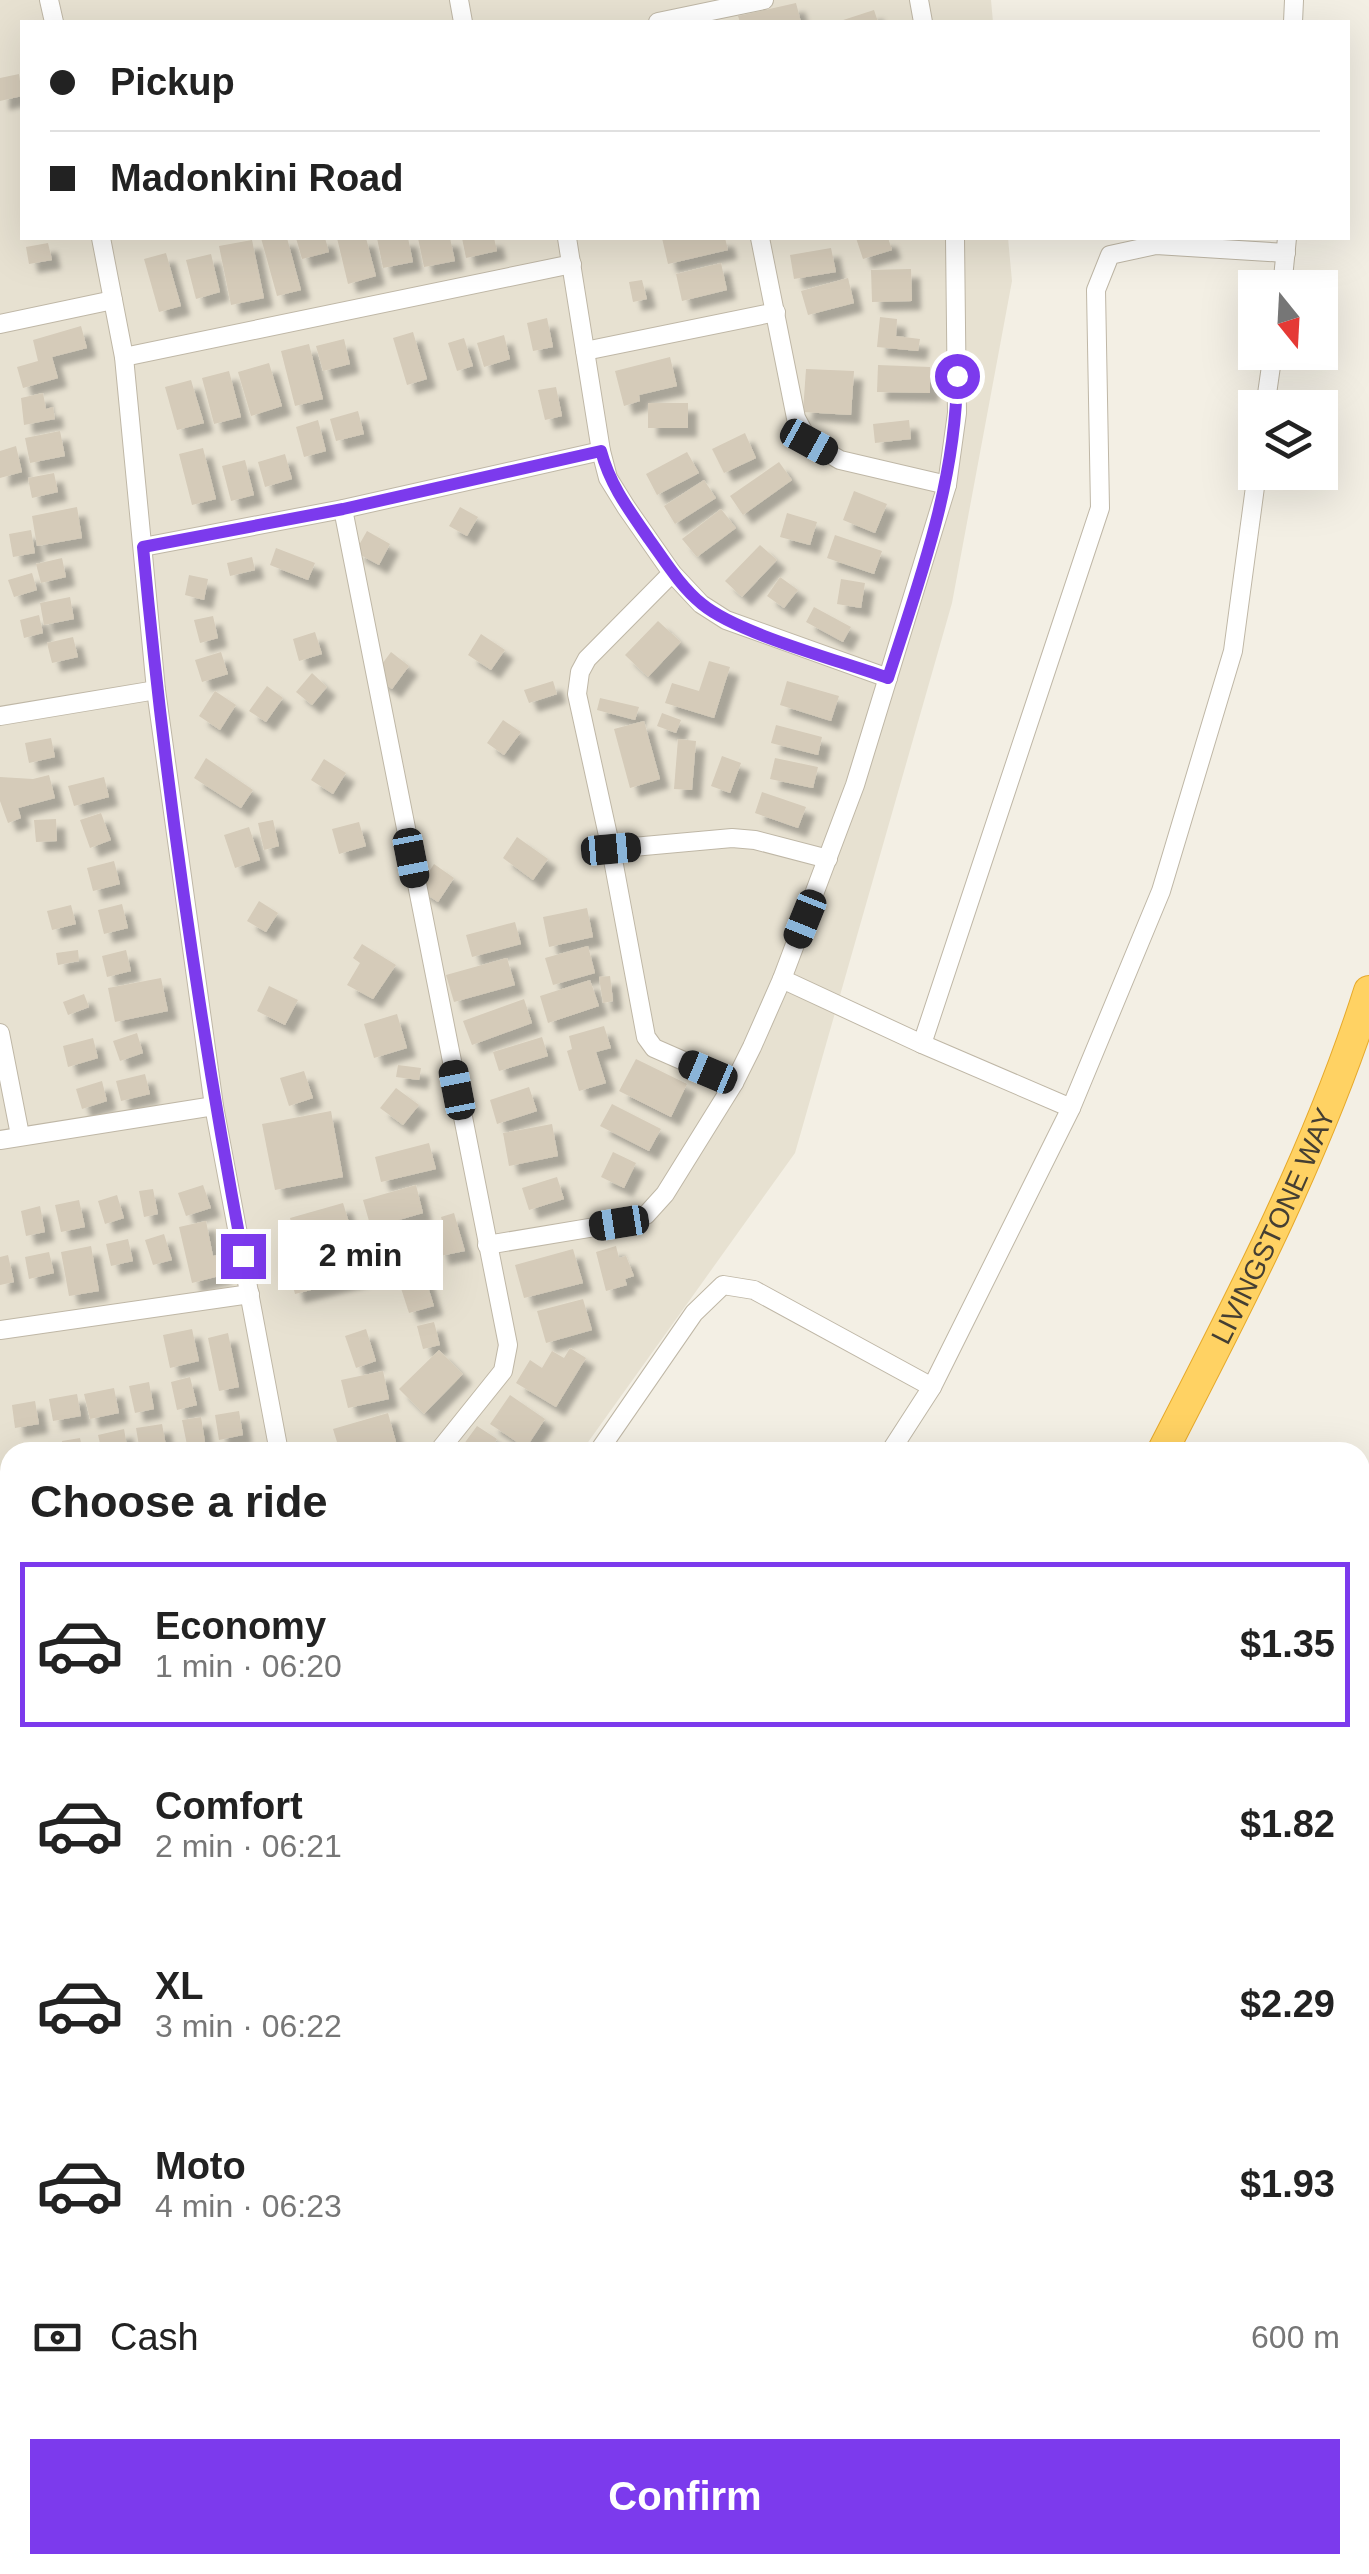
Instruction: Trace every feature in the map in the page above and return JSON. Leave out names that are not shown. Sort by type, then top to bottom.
[{"type":"highway","name":"LIVINGSTONE WAY","points":[[1167,1442],[1240,1301],[1344,1072],[1369,992]]},
{"type":"street","points":[[680,20],[713,17],[764,0]]},
{"type":"street","points":[[100,240],[124,357],[156,690],[214,1106],[277,1442]]},
{"type":"street","points":[[568,240],[608,478],[672,573],[701,604],[726,620],[888,678]]},
{"type":"street","points":[[760,240],[796,418],[809,442],[840,460],[947,486]]},
{"type":"street","points":[[488,1244],[646,1215],[665,1194],[734,1083],[782,978],[828,860],[947,486],[956,413],[956,240]]},
{"type":"street","points":[[922,1044],[1100,508],[1096,290],[1110,255],[1156,245],[1286,245],[1284,270]]},
{"type":"street","points":[[124,357],[572,264]]},
{"type":"street","points":[[0,324],[113,300]]},
{"type":"street","points":[[586,351],[776,312]]},
{"type":"street","points":[[143,547],[343,509],[601,451]]},
{"type":"street","points":[[896,1442],[932,1387],[1071,1108],[1161,892],[1233,651],[1255,490]]},
{"type":"street","points":[[343,509],[508,1345],[502,1371],[446,1442]]},
{"type":"street","points":[[672,573],[588,659],[580,672],[579,704],[649,1044],[734,1083]]},
{"type":"street","points":[[0,716],[156,690]]},
{"type":"street","points":[[611,849],[732,838],[755,840],[828,860]]},
{"type":"street","points":[[782,978],[1071,1108]]},
{"type":"street","points":[[0,1033],[20,1135]]},
{"type":"street","points":[[0,1140],[214,1106]]},
{"type":"street","points":[[605,1442],[694,1313],[723,1285],[754,1290],[932,1387]]},
{"type":"street","points":[[0,1330],[250,1294]]},
{"type":"shaded area","points":[[0,0],[991,0],[993,20],[20,20],[20,240],[1008,240],[1012,281],[952,603],[795,1153],[588,1442],[0,1442]]},
{"type":"building","points":[[796,3],[800,20],[739,20],[738,16]]},
{"type":"building","points":[[874,10],[877,20],[843,20]]},
{"type":"building","points":[[19,74],[20,96],[0,101],[0,78]]},
{"type":"building","points":[[252,240],[264,298],[231,305],[219,246]]},
{"type":"building","points":[[262,240],[288,240],[301,290],[277,296]]},
{"type":"building","points":[[297,240],[326,240],[329,252],[302,259]]},
{"type":"building","points":[[337,240],[367,240],[376,276],[348,284]]},
{"type":"building","points":[[377,240],[408,240],[413,262],[383,268]]},
{"type":"building","points":[[418,240],[450,240],[455,261],[424,267]]},
{"type":"building","points":[[462,240],[494,240],[497,251],[466,258]]},
{"type":"building","points":[[662,240],[726,240],[728,250],[668,264]]},
{"type":"building","points":[[857,240],[889,240],[892,250],[863,259]]},
{"type":"building","points":[[48,243],[52,260],[29,264],[26,247]]},
{"type":"building","points":[[831,248],[836,272],[794,279],[790,255]]},
{"type":"building","points":[[166,253],[181,306],[159,312],[144,259]]},
{"type":"building","points":[[211,254],[220,292],[196,299],[186,260]]},
{"type":"building","points":[[721,263],[727,290],[682,301],[676,274]]},
{"type":"building","points":[[911,269],[912,301],[872,302],[871,270]]},
{"type":"building","points":[[848,278],[854,303],[808,315],[801,291]]},
{"type":"building","points":[[642,280],[647,299],[633,302],[629,282]]},
{"type":"building","points":[[880,317],[897,319],[896,336],[920,339],[918,351],[877,347]]},
{"type":"building","points":[[547,318],[553,347],[533,351],[527,323]]},
{"type":"building","points":[[81,326],[87,348],[52,357],[58,378],[23,388],[17,367],[38,361],[33,340]]},
{"type":"building","points":[[413,332],[427,379],[407,385],[393,338]]},
{"type":"building","points":[[504,335],[510,359],[484,367],[477,343]]},
{"type":"building","points":[[464,338],[473,366],[457,371],[448,343]]},
{"type":"building","points":[[344,339],[350,364],[323,371],[316,346]]},
{"type":"building","points":[[309,344],[323,399],[295,406],[281,351]]},
{"type":"building","points":[[670,357],[677,386],[639,395],[640,401],[624,406],[615,371]]},
{"type":"building","points":[[269,363],[282,406],[251,416],[238,372]]},
{"type":"building","points":[[878,365],[930,367],[930,393],[877,392]]},
{"type":"building","points":[[806,369],[854,371],[851,415],[803,412]]},
{"type":"building","points":[[229,371],[241,417],[214,424],[202,378]]},
{"type":"building","points":[[191,380],[204,423],[177,430],[165,387]]},
{"type":"building","points":[[556,387],[562,416],[545,420],[538,390]]},
{"type":"building","points":[[43,393],[46,409],[53,407],[55,419],[24,425],[21,398]]},
{"type":"building","points":[[648,403],[688,403],[688,428],[648,428]]},
{"type":"building","points":[[358,411],[364,434],[336,441],[330,419]]},
{"type":"building","points":[[318,420],[326,451],[304,457],[296,427]]},
{"type":"building","points":[[909,420],[911,439],[875,443],[873,424]]},
{"type":"building","points":[[60,431],[65,456],[30,463],[25,438]]},
{"type":"building","points":[[745,433],[756,458],[724,473],[712,449]]},
{"type":"building","points":[[16,446],[22,472],[0,478],[0,451]]},
{"type":"building","points":[[203,448],[216,499],[192,505],[179,454]]},
{"type":"building","points":[[687,452],[699,473],[657,495],[646,474]]},
{"type":"building","points":[[285,454],[292,479],[265,487],[258,462]]},
{"type":"building","points":[[245,460],[254,495],[231,501],[222,466]]},
{"type":"building","points":[[779,462],[792,480],[743,515],[730,496]]},
{"type":"building","points":[[54,473],[58,492],[32,498],[28,478]]},
{"type":"building","points":[[704,480],[716,498],[675,524],[664,506]]},
{"type":"building","points":[[854,491],[887,504],[875,533],[843,520]]},
{"type":"building","points":[[77,507],[82,538],[37,546],[32,516]]},
{"type":"building","points":[[460,507],[478,517],[467,536],[449,526]]},
{"type":"building","points":[[721,509],[736,528],[697,557],[682,539]]},
{"type":"building","points":[[787,513],[817,522],[810,545],[780,537]]},
{"type":"building","points":[[31,530],[35,553],[13,557],[9,534]]},
{"type":"building","points":[[367,531],[390,544],[379,565],[355,552]]},
{"type":"building","points":[[835,535],[882,551],[874,574],[827,558]]},
{"type":"building","points":[[760,545],[777,560],[742,597],[725,581]]},
{"type":"building","points":[[276,548],[315,563],[308,580],[270,565]]},
{"type":"building","points":[[252,557],[255,570],[230,576],[227,563]]},
{"type":"building","points":[[62,558],[66,577],[41,583],[36,564]]},
{"type":"building","points":[[32,573],[37,590],[14,597],[8,580]]},
{"type":"building","points":[[189,575],[208,579],[204,600],[185,595]]},
{"type":"building","points":[[780,577],[798,590],[784,608],[767,596]]},
{"type":"building","points":[[841,579],[865,583],[861,608],[837,604]]},
{"type":"building","points":[[70,597],[74,619],[44,625],[40,603]]},
{"type":"building","points":[[814,607],[851,627],[843,642],[806,622]]},
{"type":"building","points":[[39,615],[43,633],[24,638],[20,620]]},
{"type":"building","points":[[213,616],[218,638],[200,643],[194,620]]},
{"type":"building","points":[[658,621],[681,642],[648,677],[625,655]]},
{"type":"building","points":[[315,632],[322,654],[299,661],[293,639]]},
{"type":"building","points":[[481,634],[505,650],[491,670],[468,655]]},
{"type":"building","points":[[73,637],[78,657],[52,663],[47,643]]},
{"type":"building","points":[[221,652],[228,674],[202,682],[195,660]]},
{"type":"building","points":[[391,652],[409,666],[392,689],[373,676]]},
{"type":"building","points":[[709,661],[730,667],[714,718],[665,703],[672,683],[699,691]]},
{"type":"building","points":[[312,673],[327,687],[312,705],[296,692]]},
{"type":"building","points":[[553,681],[557,694],[529,703],[524,690]]},
{"type":"building","points":[[787,681],[839,696],[831,721],[780,705]]},
{"type":"building","points":[[267,686],[283,698],[266,722],[249,711]]},
{"type":"building","points":[[215,691],[236,705],[220,730],[199,716]]},
{"type":"building","points":[[600,698],[639,707],[635,720],[597,710]]},
{"type":"building","points":[[662,713],[681,720],[676,733],[657,726]]},
{"type":"building","points":[[503,720],[521,732],[504,755],[487,743]]},
{"type":"building","points":[[644,721],[660,779],[630,788],[614,729]]},
{"type":"building","points":[[776,725],[822,737],[818,755],[771,743]]},
{"type":"building","points":[[51,738],[55,757],[29,763],[25,743]]},
{"type":"building","points":[[678,739],[696,741],[692,790],[674,789]]},
{"type":"building","points":[[722,756],[741,763],[730,793],[711,786]]},
{"type":"building","points":[[206,758],[253,790],[241,808],[194,778]]},
{"type":"building","points":[[775,758],[818,767],[813,788],[770,779]]},
{"type":"building","points":[[324,759],[346,773],[333,794],[311,780]]},
{"type":"building","points":[[49,775],[55,798],[18,808],[21,818],[8,823],[0,801],[0,777],[33,779]]},
{"type":"building","points":[[104,777],[109,797],[74,806],[68,786]]},
{"type":"building","points":[[762,792],[806,807],[798,828],[755,813]]},
{"type":"building","points":[[101,813],[111,840],[90,848],[80,820]]},
{"type":"building","points":[[56,819],[57,841],[36,842],[34,820]]},
{"type":"building","points":[[273,820],[279,846],[264,850],[258,823]]},
{"type":"building","points":[[359,822],[366,846],[339,854],[332,829]]},
{"type":"building","points":[[249,827],[260,860],[235,868],[224,835]]},
{"type":"building","points":[[517,837],[548,859],[533,880],[503,858]]},
{"type":"building","points":[[114,861],[120,884],[93,891],[87,868]]},
{"type":"building","points":[[434,864],[454,878],[438,902],[418,889]]},
{"type":"building","points":[[259,901],[278,913],[266,932],[247,921]]},
{"type":"building","points":[[122,904],[128,928],[104,934],[98,910]]},
{"type":"building","points":[[71,905],[76,924],[52,930],[47,911]]},
{"type":"building","points":[[587,908],[593,937],[549,947],[543,917]]},
{"type":"building","points":[[515,922],[521,944],[472,957],[466,935]]},
{"type":"building","points":[[362,944],[396,965],[373,999],[347,985],[360,963],[353,958]]},
{"type":"building","points":[[588,946],[595,973],[553,985],[545,958]]},
{"type":"building","points":[[78,950],[79,961],[58,965],[56,953]]},
{"type":"building","points":[[126,950],[131,971],[107,977],[102,956]]},
{"type":"building","points":[[507,958],[515,985],[454,1002],[446,975]]},
{"type":"building","points":[[610,976],[613,1001],[603,1003],[599,977]]},
{"type":"building","points":[[161,978],[168,1011],[115,1022],[108,988]]},
{"type":"building","points":[[590,980],[599,1006],[548,1023],[540,996]]},
{"type":"building","points":[[269,986],[298,1000],[285,1025],[257,1011]]},
{"type":"building","points":[[84,994],[89,1007],[68,1015],[63,1002]]},
{"type":"building","points":[[524,999],[532,1023],[472,1045],[463,1021]]},
{"type":"building","points":[[397,1014],[407,1048],[374,1058],[364,1024]]},
{"type":"building","points":[[604,1026],[611,1048],[596,1052],[606,1083],[579,1091],[567,1051],[572,1049],[569,1036]]},
{"type":"building","points":[[137,1033],[143,1053],[120,1061],[113,1041]]},
{"type":"building","points":[[542,1037],[548,1056],[499,1071],[493,1052]]},
{"type":"building","points":[[93,1038],[98,1058],[68,1067],[63,1046]]},
{"type":"building","points":[[636,1059],[687,1084],[671,1117],[619,1091]]},
{"type":"building","points":[[398,1065],[421,1068],[419,1080],[396,1077]]},
{"type":"building","points":[[304,1071],[313,1098],[289,1106],[280,1078]]},
{"type":"building","points":[[145,1074],[150,1094],[121,1101],[116,1081]]},
{"type":"building","points":[[102,1081],[107,1101],[82,1109],[76,1089]]},
{"type":"building","points":[[529,1087],[537,1111],[497,1124],[490,1100]]},
{"type":"building","points":[[396,1088],[419,1105],[403,1125],[380,1108]]},
{"type":"building","points":[[612,1104],[661,1129],[649,1151],[600,1126]]},
{"type":"building","points":[[331,1111],[343,1177],[275,1190],[262,1124]]},
{"type":"building","points":[[552,1124],[558,1156],[509,1166],[503,1133]]},
{"type":"building","points":[[429,1143],[436,1169],[381,1182],[375,1157]]},
{"type":"building","points":[[613,1152],[636,1163],[624,1188],[601,1177]]},
{"type":"building","points":[[557,1177],[564,1199],[529,1210],[522,1188]]},
{"type":"building","points":[[203,1185],[211,1208],[186,1216],[178,1193]]},
{"type":"building","points":[[416,1185],[423,1213],[371,1228],[363,1200]]},
{"type":"building","points":[[153,1189],[158,1214],[144,1217],[139,1191]]},
{"type":"building","points":[[117,1195],[124,1218],[105,1224],[98,1201]]},
{"type":"building","points":[[79,1200],[85,1227],[61,1232],[55,1205]]},
{"type":"building","points":[[343,1203],[351,1229],[297,1244],[290,1218]]},
{"type":"building","points":[[40,1206],[45,1232],[26,1236],[21,1211]]},
{"type":"building","points":[[454,1213],[465,1251],[440,1256],[432,1227],[443,1224],[441,1217]]},
{"type":"building","points":[[206,1221],[213,1256],[217,1255],[223,1275],[192,1283],[179,1227]]},
{"type":"building","points":[[380,1230],[383,1242],[419,1232],[426,1257],[364,1274],[356,1236]]},
{"type":"building","points":[[164,1234],[172,1260],[153,1265],[145,1240]]},
{"type":"building","points":[[128,1239],[133,1261],[111,1266],[106,1244]]},
{"type":"building","points":[[350,1241],[359,1278],[295,1294],[286,1257]]},
{"type":"building","points":[[91,1246],[99,1291],[69,1296],[61,1252]]},
{"type":"building","points":[[616,1246],[619,1258],[626,1256],[634,1276],[625,1279],[627,1285],[606,1291],[596,1252]]},
{"type":"building","points":[[573,1249],[583,1283],[524,1298],[515,1265]]},
{"type":"building","points":[[49,1252],[54,1273],[29,1279],[25,1257]]},
{"type":"building","points":[[8,1255],[14,1282],[0,1285],[0,1257]]},
{"type":"building","points":[[424,1274],[434,1306],[409,1313],[399,1282]]},
{"type":"building","points":[[583,1299],[592,1330],[546,1343],[537,1311]]},
{"type":"building","points":[[434,1322],[440,1345],[423,1349],[417,1326]]},
{"type":"building","points":[[192,1329],[199,1361],[170,1368],[163,1335]]},
{"type":"building","points":[[366,1329],[376,1361],[356,1368],[345,1336]]},
{"type":"building","points":[[228,1333],[239,1387],[219,1391],[208,1338]]},
{"type":"building","points":[[570,1348],[586,1358],[556,1407],[516,1383],[530,1360],[542,1368],[552,1351],[564,1358]]},
{"type":"building","points":[[439,1350],[463,1374],[424,1414],[399,1389]]},
{"type":"building","points":[[383,1371],[389,1399],[348,1408],[341,1380]]},
{"type":"building","points":[[190,1377],[197,1405],[177,1410],[171,1382]]},
{"type":"building","points":[[149,1382],[154,1409],[135,1413],[129,1386]]},
{"type":"building","points":[[114,1388],[119,1413],[90,1419],[84,1394]]},
{"type":"building","points":[[77,1394],[81,1416],[53,1421],[49,1399]]},
{"type":"building","points":[[510,1395],[545,1419],[530,1442],[517,1442],[490,1424]]},
{"type":"building","points":[[35,1401],[39,1424],[15,1428],[12,1405]]},
{"type":"building","points":[[239,1411],[243,1435],[219,1440],[215,1415]]},
{"type":"building","points":[[388,1413],[396,1442],[337,1442],[333,1429]]},
{"type":"building","points":[[201,1417],[205,1442],[186,1442],[182,1420]]},
{"type":"building","points":[[162,1424],[165,1442],[138,1442],[136,1428]]},
{"type":"building","points":[[477,1426],[497,1439],[495,1442],[465,1442]]},
{"type":"building","points":[[124,1429],[126,1442],[100,1442],[98,1435]]},
{"type":"route","points":[[243,1256],[214,1106],[156,690],[143,547],[343,509],[601,451],[608,478],[626,507],[672,573],[701,604],[726,620],[888,678],[947,486],[957,376]]}]
